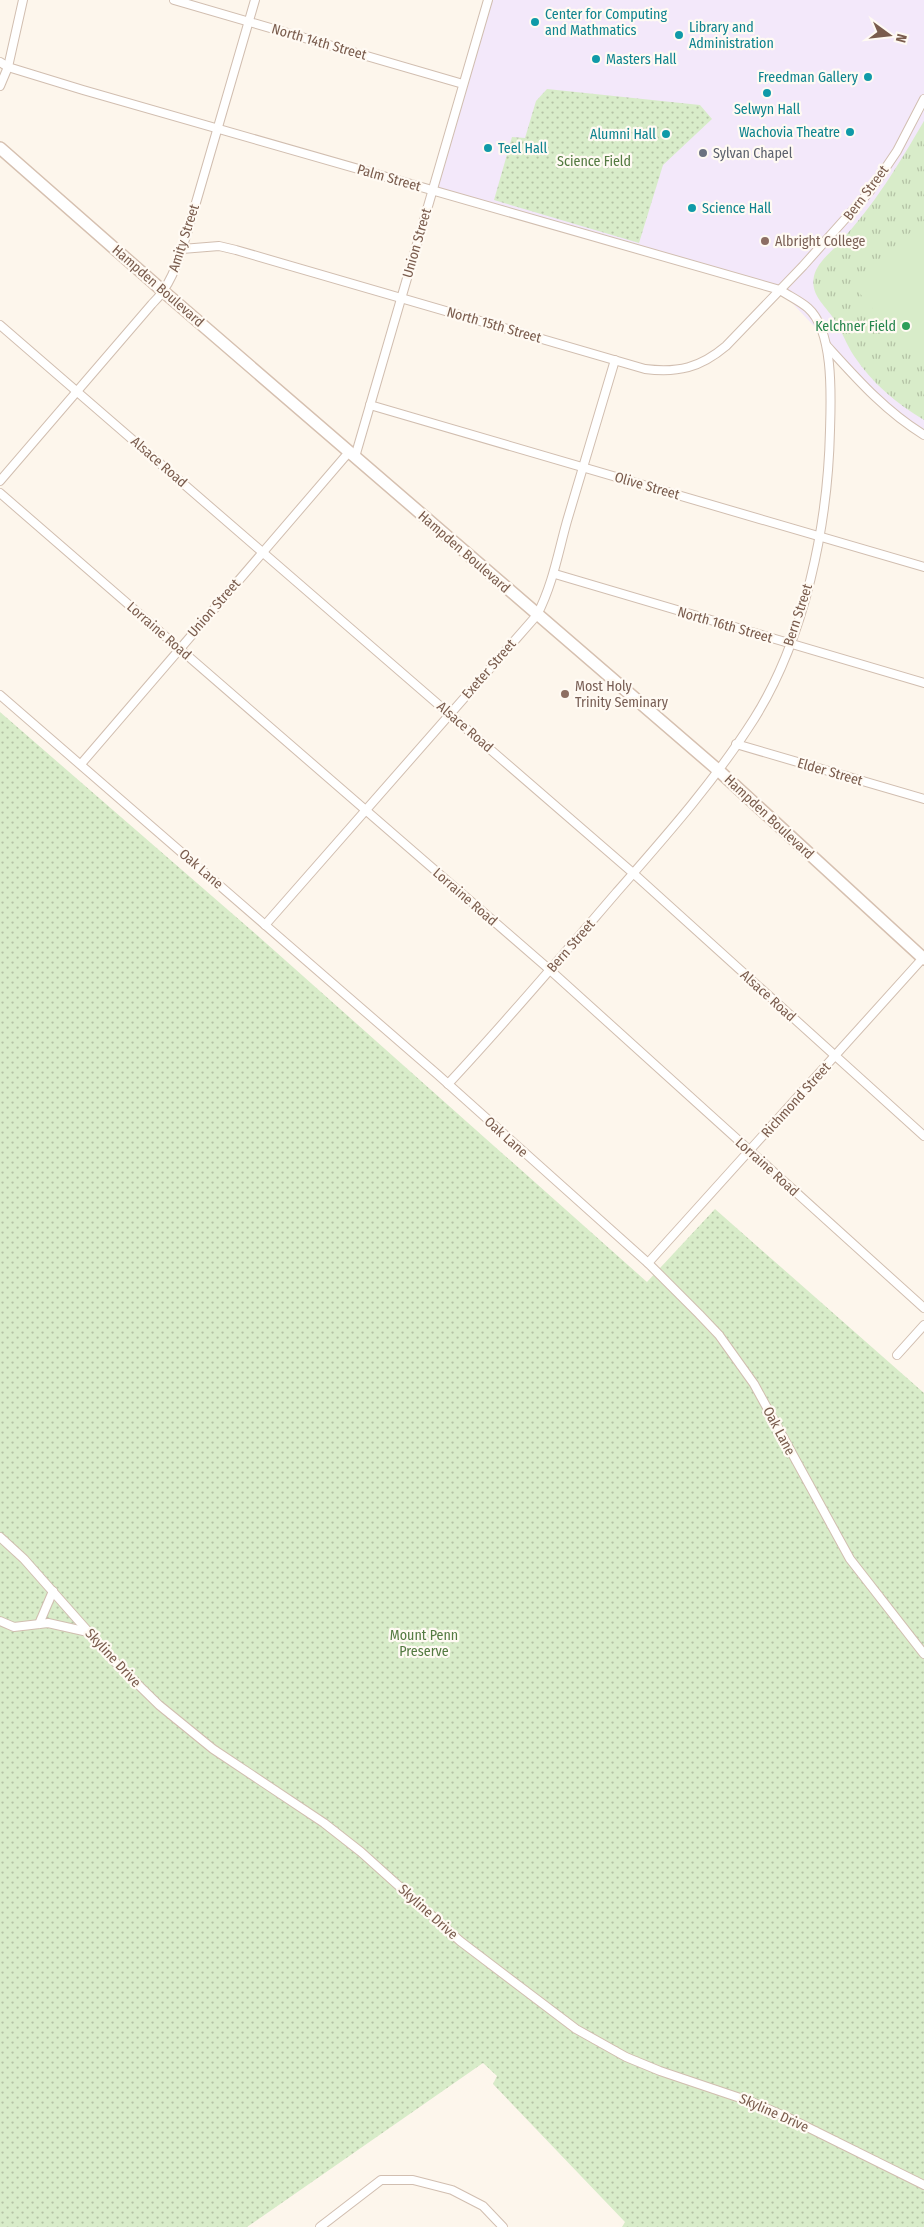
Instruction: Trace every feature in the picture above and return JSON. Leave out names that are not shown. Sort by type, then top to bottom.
[{"type":"main road","name":"Hampden Boulevard","points":[[0,148],[718,770],[924,958]]},
{"type":"street","points":[[0,86],[8,67],[23,0]]},
{"type":"street","name":"North 14th Street","points":[[174,0],[463,84]]},
{"type":"street","name":"Amity Street","points":[[0,481],[164,292],[182,250],[255,0]]},
{"type":"street","name":"Union Street","points":[[80,764],[263,552],[352,454],[370,405],[488,0]]},
{"type":"street","name":"Palm Street","points":[[0,62],[8,67],[432,191],[780,290]]},
{"type":"street","name":"Bern Street","points":[[448,1084],[504,1024],[704,790],[755,718],[790,644],[807,592],[820,537],[830,447],[831,412],[827,346],[822,327],[808,308],[780,290],[852,214],[870,192],[897,151],[924,99]]},
{"type":"street","name":"North 15th Street","points":[[182,250],[219,246],[236,250],[615,360],[661,371],[683,369],[711,359],[780,290]]},
{"type":"street","name":"Alsace Road","points":[[0,325],[633,873],[924,1136]]},
{"type":"street","points":[[827,346],[864,388],[897,416],[924,435]]},
{"type":"street","name":"Exeter Street","points":[[266,925],[537,615],[547,596],[555,574],[567,522],[615,360]]},
{"type":"street","name":"Olive Street","points":[[370,405],[924,568]]},
{"type":"street","name":"Lorraine Road","points":[[0,493],[550,970],[924,1308]]},
{"type":"street","name":"North 16th Street","points":[[555,574],[924,683]]},
{"type":"street","name":"Oak Lane","points":[[0,695],[448,1084],[648,1263],[699,1314],[741,1364],[754,1384],[850,1559],[924,1654]]},
{"type":"street","name":"Elder Street","points":[[736,744],[924,799]]},
{"type":"street","name":"Richmond Street","points":[[648,1263],[924,958]]},
{"type":"street","points":[[897,1355],[924,1325]]},
{"type":"street","name":"Skyline Drive","points":[[0,1537],[24,1560],[139,1687],[192,1733],[339,1834],[460,1941],[576,2028],[626,2057],[660,2071],[752,2102],[789,2118],[924,2185]]},
{"type":"street","points":[[39,1624],[52,1591]]},
{"type":"street","points":[[0,1621],[14,1627],[55,1624],[90,1633]]},
{"type":"street","points":[[320,2227],[380,2180],[413,2180],[452,2190],[483,2206],[503,2227]]},
{"type":"shaded area","name":"Albright College","points":[[488,0],[924,0],[924,430],[903,421],[780,290],[432,191]]},
{"type":"green space","name":"Science Field","points":[[547,89],[700,105],[712,119],[663,165],[639,243],[494,200],[512,137],[525,138],[536,101]]},
{"type":"green space","points":[[924,121],[924,420],[885,392],[861,366],[834,319],[816,294],[813,283],[816,271],[824,258],[852,228],[875,199]]},
{"type":"green space","name":"Kelchner Field","points":[[924,221],[924,369],[851,283]]},
{"type":"green space","name":"Mount Penn Preserve","points":[[0,712],[258,936],[647,1282],[715,1209],[924,1393],[924,2227],[622,2227],[625,2222],[493,2084],[497,2076],[483,2063],[247,2227],[0,2227]]},
{"type":"place","name":"Center for Computing and Mathmatics","points":[[535,22]]},
{"type":"place","name":"Library and Administration","points":[[679,35]]},
{"type":"place","name":"Masters Hall","points":[[596,59]]},
{"type":"place","name":"Freedman Gallery","points":[[868,77]]},
{"type":"place","name":"Selwyn Hall","points":[[767,93]]},
{"type":"place","name":"Wachovia Theatre","points":[[850,132]]},
{"type":"place","name":"Alumni Hall","points":[[666,134]]},
{"type":"place","name":"Teel Hall","points":[[488,148]]},
{"type":"place","name":"Sylvan Chapel","points":[[703,153]]},
{"type":"place","name":"Science Hall","points":[[692,208]]},
{"type":"place","name":"Albright College","points":[[765,241]]},
{"type":"place","name":"Kelchner Field","points":[[906,326]]},
{"type":"place","name":"Most Holy Trinity Seminary","points":[[565,694]]}]
